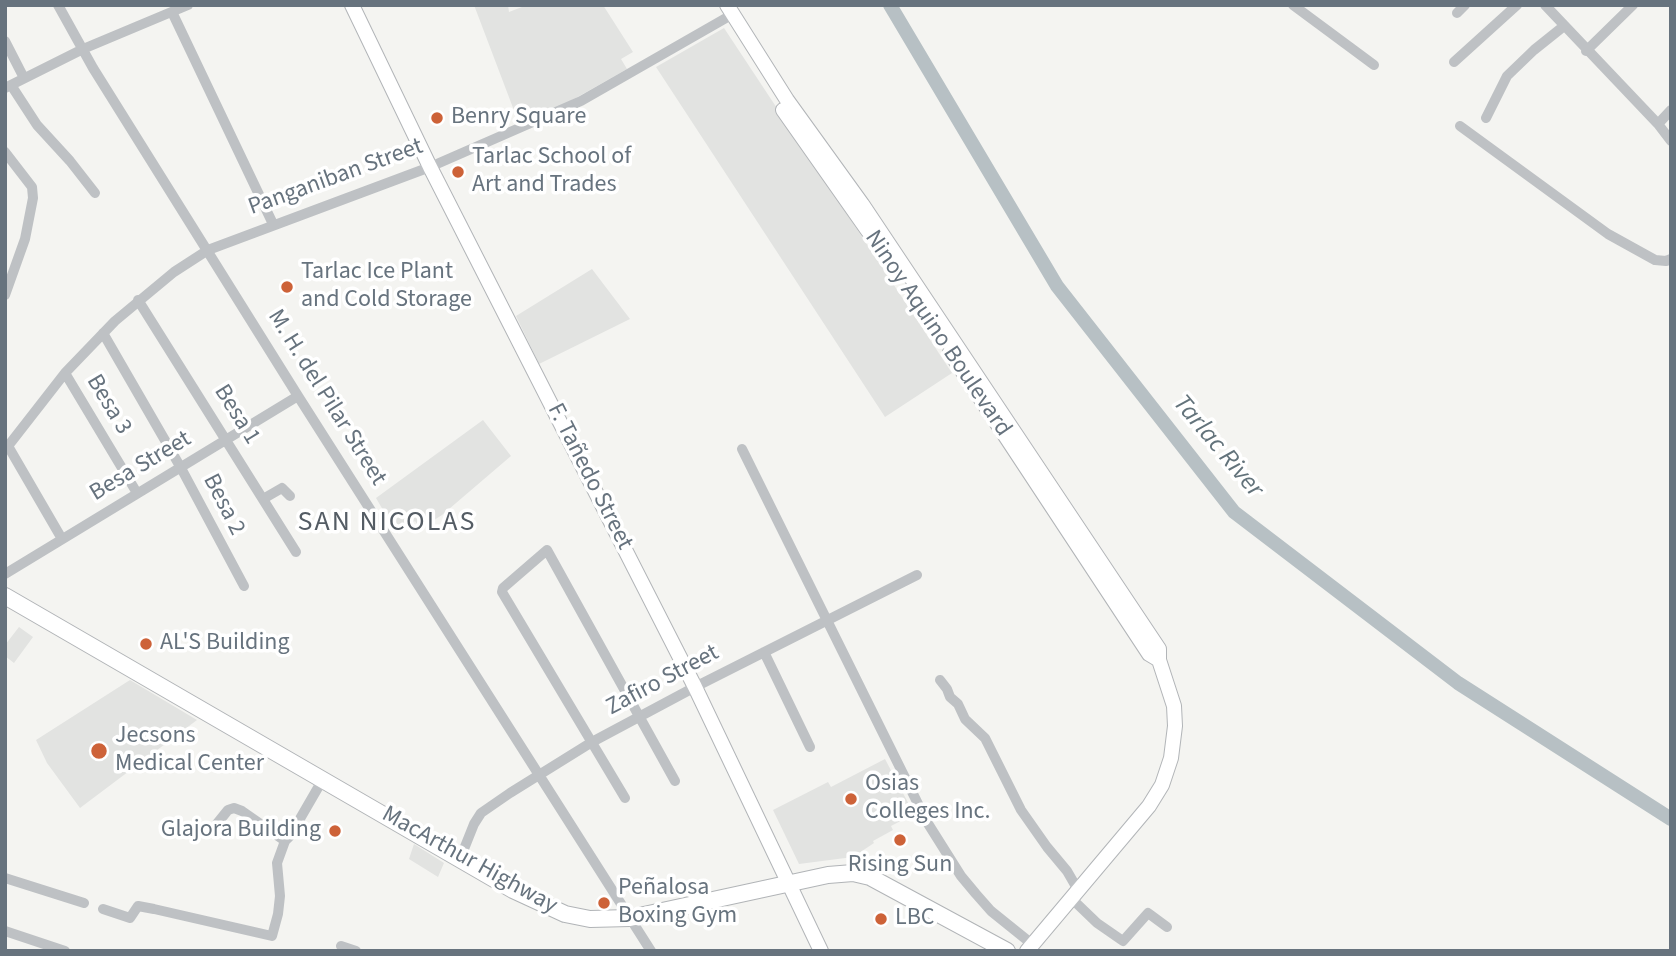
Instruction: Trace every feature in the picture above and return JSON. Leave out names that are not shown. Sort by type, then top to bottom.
[{"type":"highway","name":"MacArthur Highway","points":[[5,596],[539,905],[565,914],[599,919],[630,918],[849,872],[865,875],[1007,951]]},
{"type":"main road","name":"F. Tañedo Street","points":[[352,5],[430,167],[695,687],[821,951]]},
{"type":"main road","name":"Ninoy Aquino Boulevard","points":[[716,5],[729,13],[787,100],[862,204],[1160,649],[1159,660],[1174,706],[1175,726],[1171,758],[1163,785],[1149,806],[1029,947]]},
{"type":"street","name":"M. H. del Pilar Street","points":[[58,5],[298,396],[651,951]]},
{"type":"street","points":[[95,193],[37,125],[8,86],[83,49],[188,5]]},
{"type":"street","points":[[1293,5],[1374,65]]},
{"type":"street","points":[[1454,62],[1517,5]]},
{"type":"street","points":[[1545,5],[1671,141]]},
{"type":"street","points":[[1553,14],[1562,5]]},
{"type":"street","points":[[1586,51],[1633,5]]},
{"type":"street","points":[[172,12],[273,224]]},
{"type":"street","name":"Panganiban Street","points":[[7,448],[65,373],[103,333],[138,300],[208,250],[430,167],[581,101],[729,13]]},
{"type":"street","points":[[1486,118],[1507,76],[1564,26]]},
{"type":"street","points":[[5,41],[24,78]]},
{"type":"street","points":[[1658,124],[1671,110]]},
{"type":"street","points":[[1460,127],[1608,234],[1647,256],[1669,262]]},
{"type":"street","points":[[5,152],[32,187],[33,198],[25,239],[5,295]]},
{"type":"street","name":"Besa 1","points":[[138,300],[296,552]]},
{"type":"street","name":"Besa 2","points":[[103,333],[181,468],[244,586]]},
{"type":"street","name":"Besa 3","points":[[65,373],[137,493]]},
{"type":"street","name":"Besa Street","points":[[5,574],[298,396]]},
{"type":"street","points":[[7,448],[62,539]]},
{"type":"street","points":[[743,449],[927,822],[961,876],[991,911],[1029,947]]},
{"type":"street","points":[[262,499],[282,488],[290,496]]},
{"type":"street","points":[[625,798],[502,592],[503,588],[548,549],[676,782]]},
{"type":"street","name":"Zafiro Street","points":[[460,859],[481,813],[592,742],[917,575]]},
{"type":"street","points":[[764,652],[810,747]]},
{"type":"street","points":[[940,680],[950,698],[958,704],[965,719],[985,738],[1021,810],[1067,871],[1075,894],[1097,923],[1123,941],[1126,941],[1148,913],[1167,927]]},
{"type":"street","points":[[103,909],[130,918],[138,906],[272,936],[280,896],[277,863],[285,841],[323,779]]},
{"type":"street","points":[[211,831],[228,810],[234,808],[285,841]]},
{"type":"street","points":[[5,878],[84,902]]},
{"type":"street","points":[[5,931],[65,951]]},
{"type":"street","points":[[341,946],[356,951]]},
{"type":"shaded area","points":[[474,5],[508,5],[509,12],[527,5],[603,5],[633,52],[621,59],[627,69],[567,103],[518,121]]},
{"type":"shaded area","points":[[724,28],[952,373],[885,417],[656,67]]},
{"type":"shaded area","points":[[592,269],[630,319],[539,364],[516,316]]},
{"type":"shaded area","points":[[483,420],[511,456],[442,515],[420,529],[415,521],[397,534],[376,498]]},
{"type":"shaded area","points":[[19,627],[33,637],[14,663],[5,656],[5,645]]},
{"type":"shaded area","name":"Jecsons Medical Center","points":[[130,680],[197,720],[80,808],[47,763],[36,740]]},
{"type":"shaded area","name":"Osias Colleges Inc.","points":[[885,759],[914,814],[891,826],[893,830],[853,857],[799,864],[773,810],[828,782],[831,787]]},
{"type":"shaded area","points":[[414,844],[444,863],[438,877],[409,859]]},
{"type":"waterway","name":"Tarlac River","points":[[890,5],[1057,286],[1234,512],[1458,683],[1671,819]]},
{"type":"place","name":"Benry Square","points":[[437,118]]},
{"type":"place","name":"Tarlac School of Art and Trades","points":[[458,172]]},
{"type":"place","name":"Tarlac Ice Plant and Cold Storage","points":[[287,287]]},
{"type":"place","name":"AL'S Building","points":[[146,644]]},
{"type":"place","name":"Jecsons Medical Center","points":[[99,751]]},
{"type":"place","name":"Osias Colleges Inc.","points":[[851,799]]},
{"type":"place","name":"Glajora Building","points":[[335,831]]},
{"type":"place","name":"Rising Sun","points":[[900,840]]},
{"type":"place","name":"Peñalosa Boxing Gym","points":[[604,903]]},
{"type":"place","name":"LBC","points":[[881,919]]},
{"type":"district","name":"SAN NICOLAS","points":[[387,524]]}]
